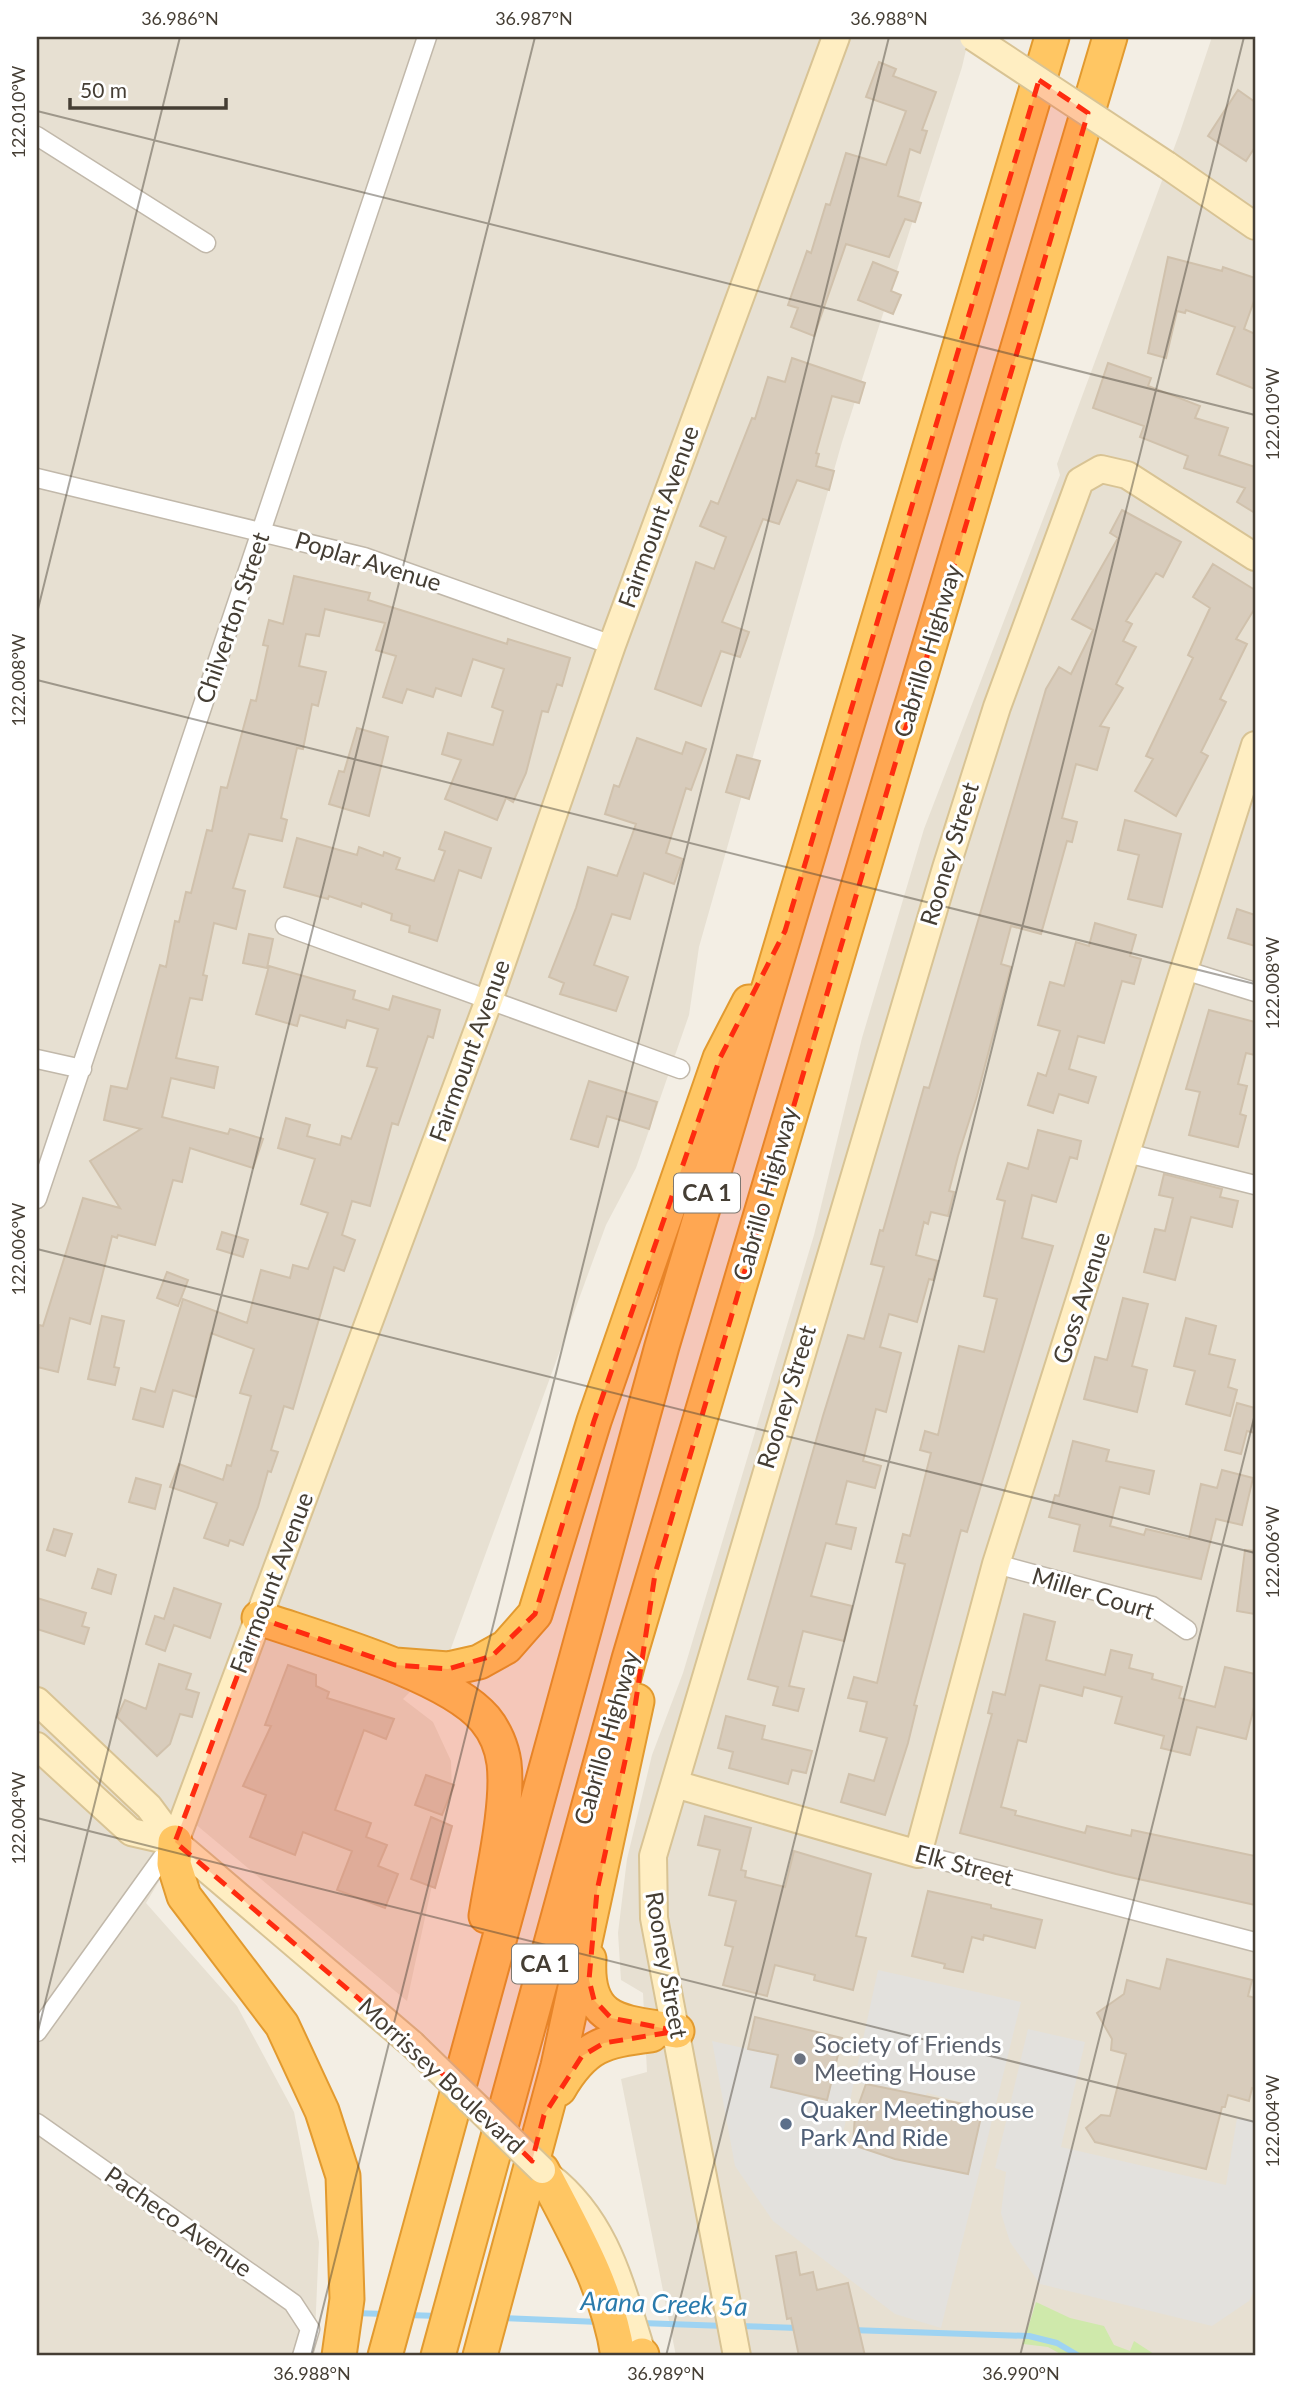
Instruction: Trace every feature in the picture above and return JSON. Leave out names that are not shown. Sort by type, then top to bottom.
[{"type":"highway","name":"Cabrillo Highway","points":[[385,2356],[637,1435],[1052,37]]},
{"type":"highway","name":"Cabrillo Highway","points":[[438,2356],[610,1726],[1110,37]]},
{"type":"highway","points":[[395,1665],[448,1669],[478,1662],[506,1647],[535,1614],[598,1410],[720,1058],[785,931]]},
{"type":"highway","points":[[480,2356],[544,2115],[597,1891],[631,1733],[655,1574]]},
{"type":"highway","points":[[259,1618],[395,1665],[475,1709],[494,1732],[504,1763],[503,1796],[467,2054]]},
{"type":"highway","points":[[175,1842],[174,1864],[184,1896],[282,2025],[322,2111],[343,2176],[347,2299],[339,2356]]},
{"type":"highway","points":[[597,1891],[589,1968],[594,2000],[611,2018],[677,2031]]},
{"type":"highway","points":[[544,2115],[573,2066],[593,2047],[616,2039],[677,2031]]},
{"type":"highway","points":[[542,2170],[575,2214],[614,2331],[636,2356]]},
{"type":"street","name":"Chilverton Street","points":[[37,1199],[426,37]]},
{"type":"street","name":"Fairmount Avenue","points":[[37,2032],[175,1842],[489,1000],[611,645],[836,37]]},
{"type":"street","points":[[973,37],[1253,221]]},
{"type":"street","points":[[37,136],[206,243]]},
{"type":"street","name":"Rooney Street","points":[[737,2356],[654,1918],[653,1856],[769,1456],[993,719],[1080,481],[1101,469],[1127,475],[1255,557]]},
{"type":"street","name":"Poplar Avenue","points":[[37,478],[364,556],[611,645]]},
{"type":"street","name":"Goss Avenue","points":[[918,1854],[996,1564],[1255,745]]},
{"type":"street","points":[[285,926],[680,1069]]},
{"type":"street","points":[[1184,970],[1255,992]]},
{"type":"street","points":[[37,1059],[82,1069]]},
{"type":"street","points":[[1127,1153],[1255,1185]]},
{"type":"street","points":[[1233,1178],[1255,1199]]},
{"type":"street","name":"Miller Court","points":[[996,1564],[1152,1606],[1187,1630]]},
{"type":"street","name":"Morrissey Boulevard","points":[[37,1701],[149,1807],[175,1842],[412,2044],[542,2170]]},
{"type":"street","name":"Morrissey Boulevard","points":[[37,1746],[131,1832],[175,1842]]},
{"type":"street","name":"Elk Street","points":[[676,1784],[918,1854],[1255,1942]]},
{"type":"street","name":"Pacheco Avenue","points":[[37,2123],[293,2303],[310,2329],[302,2356]]},
{"type":"highlighted area","points":[[1039,80],[1088,113],[655,1574],[631,1733],[597,1891],[589,1980],[594,2000],[611,2018],[677,2031],[604,2043],[582,2056],[544,2115],[532,2161],[412,2044],[175,1842],[259,1618],[395,1665],[448,1669],[492,1656],[535,1614],[594,1421],[720,1058],[785,931]]},
{"type":"shaded area","points":[[37,37],[969,37],[962,67],[842,442],[699,947],[689,1015],[636,1168],[606,1225],[450,1651],[403,1699],[433,1722],[451,1761],[452,1793],[407,2001],[194,1823],[146,1903],[237,2006],[294,2112],[319,2242],[314,2356],[37,2356]]},
{"type":"shaded area","points":[[1212,37],[1255,37],[1255,2356],[676,2356],[621,2079],[647,2072],[643,1993],[621,1980],[618,1933],[627,1859],[652,1755],[683,1673],[814,1235],[862,1038],[924,829],[1060,475],[1057,464],[1180,132]]},
{"type":"shaded area","points":[[878,1970],[1021,2002],[941,2328],[895,2314],[773,2221],[735,2166],[712,2041],[776,2055],[771,2087],[827,2100],[833,2077],[854,2081]],"holes":[[[854,2082],[925,2097],[927,2093],[983,2108],[967,2173],[895,2159],[853,2145],[840,2147]]]},
{"type":"shaded area","points":[[1028,2029],[1085,2042],[1061,2147],[1226,2185],[1237,2118],[1255,2121],[1255,2289],[1249,2301],[1212,2326],[1040,2284],[1010,2242],[1001,2213],[1006,2172],[995,2168]]},
{"type":"green space","points":[[1036,2302],[1070,2318],[1104,2326],[1114,2345],[1130,2351],[1134,2341],[1157,2356],[1064,2356],[1048,2347],[1023,2344]]},
{"type":"building","points":[[879,62],[896,69],[893,76],[936,92],[922,130],[927,131],[920,153],[910,149],[898,196],[921,203],[915,222],[905,219],[889,257],[846,244],[814,336],[791,327],[798,308],[788,305],[807,251],[811,253],[826,204],[830,205],[846,153],[886,165],[906,111],[866,97]]},
{"type":"building","points":[[1238,90],[1255,102],[1255,147],[1246,161],[1208,136]]},
{"type":"building","points":[[1168,257],[1222,271],[1223,267],[1255,278],[1255,298],[1244,329],[1255,334],[1255,389],[1217,374],[1235,327],[1186,310],[1185,313],[1177,311],[1166,358],[1148,353]]},
{"type":"building","points":[[873,262],[898,272],[891,291],[901,295],[893,314],[858,300]]},
{"type":"building","points":[[792,358],[865,383],[859,403],[832,396],[816,453],[819,454],[816,466],[834,471],[829,490],[797,480],[779,524],[763,519],[722,622],[749,632],[740,657],[721,651],[701,706],[655,689],[696,562],[714,569],[726,537],[700,526],[711,501],[718,504],[752,418],[755,419],[768,377],[785,382]]},
{"type":"building","points":[[1108,363],[1151,378],[1148,386],[1200,406],[1195,418],[1228,428],[1219,455],[1255,467],[1255,513],[1237,502],[1245,488],[1184,468],[1188,456],[1140,437],[1144,426],[1093,408]]},
{"type":"building","points":[[1122,510],[1181,542],[1163,577],[1156,573],[1126,621],[1132,624],[1123,641],[1136,647],[1116,684],[1123,688],[1100,726],[1109,728],[1097,770],[1076,764],[1062,818],[1077,822],[1072,842],[1067,841],[1041,934],[1011,926],[1001,964],[1011,967],[949,1191],[954,1192],[948,1216],[931,1212],[928,1224],[924,1222],[916,1255],[938,1261],[933,1280],[929,1279],[917,1322],[889,1314],[880,1347],[901,1353],[886,1412],[876,1409],[863,1461],[881,1466],[875,1488],[847,1481],[836,1524],[856,1528],[851,1549],[826,1543],[811,1596],[852,1606],[844,1641],[803,1631],[789,1686],[804,1689],[798,1711],[773,1705],[778,1687],[748,1679],[823,1416],[848,1335],[864,1339],[884,1267],[871,1264],[880,1230],[883,1231],[924,1087],[929,1088],[1046,689],[1059,667],[1071,674],[1093,630],[1072,619],[1118,538],[1110,533]]},
{"type":"building","points":[[1213,564],[1255,590],[1255,608],[1236,639],[1247,644],[1220,699],[1226,702],[1201,752],[1208,756],[1176,816],[1135,791],[1153,759],[1146,756],[1193,658],[1188,655],[1210,608],[1193,597]]},
{"type":"building","points":[[294,576],[370,593],[368,600],[507,644],[508,639],[570,658],[562,686],[557,684],[548,712],[542,711],[526,773],[513,802],[506,798],[497,820],[445,799],[461,760],[442,754],[448,733],[493,745],[503,711],[492,707],[504,669],[473,659],[461,696],[436,688],[433,697],[407,689],[402,703],[383,697],[396,656],[376,650],[385,623],[325,609],[319,636],[306,634],[299,666],[326,672],[318,706],[312,704],[303,749],[297,748],[281,818],[287,820],[282,841],[249,834],[233,888],[245,891],[236,929],[214,923],[203,975],[207,976],[202,1000],[190,998],[176,1058],[218,1067],[214,1088],[171,1078],[162,1117],[228,1134],[230,1129],[263,1139],[253,1168],[190,1148],[182,1182],[173,1180],[155,1245],[118,1235],[117,1238],[112,1236],[90,1324],[70,1318],[58,1372],[37,1367],[39,1325],[43,1326],[83,1198],[120,1208],[90,1161],[141,1129],[104,1120],[111,1086],[127,1089],[160,965],[166,967],[175,921],[179,922],[186,892],[191,893],[207,830],[212,831],[221,787],[227,788],[251,700],[256,701],[268,646],[263,645],[269,620],[283,624]]},
{"type":"building","points":[[357,728],[388,737],[369,816],[329,804],[339,771],[344,772]]},
{"type":"building","points":[[637,738],[682,754],[686,742],[706,749],[691,790],[686,788],[666,853],[683,859],[674,884],[644,873],[630,919],[612,914],[594,965],[628,977],[616,1011],[560,994],[564,983],[549,977],[576,908],[588,867],[617,876],[636,824],[605,814],[614,785],[619,787]]},
{"type":"building","points":[[737,755],[760,761],[749,799],[726,792]]},
{"type":"building","points":[[1125,820],[1181,834],[1162,907],[1128,899],[1139,855],[1118,850]]},
{"type":"building","points":[[445,832],[491,848],[481,878],[459,870],[437,941],[409,932],[410,926],[391,920],[392,914],[362,903],[361,907],[329,896],[328,899],[284,887],[297,838],[357,855],[359,847],[383,856],[384,852],[400,858],[396,869],[434,881],[445,851],[439,849]]},
{"type":"building","points":[[1237,909],[1255,915],[1255,946],[1228,938]]},
{"type":"building","points":[[1095,923],[1136,935],[1130,956],[1141,959],[1134,984],[1122,981],[1104,1043],[1078,1036],[1069,1069],[1096,1077],[1088,1103],[1059,1094],[1053,1113],[1028,1105],[1038,1073],[1046,1076],[1060,1031],[1038,1025],[1050,982],[1064,986],[1076,942],[1089,946]]},
{"type":"building","points":[[249,934],[273,939],[267,968],[243,963]]},
{"type":"building","points":[[269,966],[355,991],[353,999],[389,1010],[393,996],[440,1010],[433,1038],[428,1036],[398,1125],[392,1123],[370,1206],[352,1201],[342,1235],[355,1240],[344,1271],[334,1267],[293,1409],[284,1406],[271,1450],[278,1452],[271,1472],[268,1471],[243,1545],[230,1540],[228,1546],[204,1538],[217,1503],[170,1487],[179,1464],[223,1480],[227,1465],[231,1466],[251,1396],[240,1393],[254,1349],[211,1333],[196,1397],[173,1390],[163,1427],[133,1419],[141,1388],[155,1392],[183,1299],[247,1323],[261,1270],[290,1278],[293,1265],[308,1269],[328,1213],[301,1204],[315,1159],[278,1148],[286,1118],[310,1125],[307,1136],[340,1145],[342,1136],[351,1139],[377,1068],[367,1066],[378,1029],[347,1020],[345,1028],[300,1015],[297,1026],[256,1014]]},
{"type":"building","points":[[1209,1010],[1255,1022],[1255,1055],[1246,1053],[1238,1084],[1247,1086],[1240,1114],[1246,1116],[1238,1147],[1189,1135],[1200,1092],[1186,1089]]},
{"type":"building","points":[[589,1081],[657,1102],[649,1129],[607,1116],[598,1147],[571,1139]]},
{"type":"building","points":[[1038,1130],[1081,1141],[1077,1159],[1070,1157],[1056,1202],[1032,1195],[1022,1238],[1053,1246],[967,1532],[961,1530],[914,1705],[917,1706],[908,1743],[885,1815],[841,1802],[849,1774],[874,1781],[887,1738],[860,1731],[867,1702],[848,1698],[854,1677],[877,1683],[905,1564],[896,1562],[903,1534],[910,1536],[931,1453],[920,1450],[925,1431],[938,1435],[959,1346],[984,1352],[997,1299],[984,1296],[1005,1201],[997,1199],[1008,1163],[1028,1169]]},
{"type":"building","points":[[1164,1174],[1222,1189],[1220,1197],[1238,1201],[1232,1227],[1191,1217],[1175,1280],[1144,1272],[1155,1229],[1165,1231],[1173,1198],[1159,1195]]},
{"type":"building","points":[[222,1232],[248,1240],[243,1257],[217,1249]]},
{"type":"building","points":[[167,1272],[188,1280],[178,1306],[157,1298]]},
{"type":"building","points":[[1123,1298],[1148,1304],[1132,1366],[1147,1370],[1137,1412],[1084,1399],[1095,1357],[1107,1360]]},
{"type":"building","points":[[102,1316],[124,1321],[114,1367],[119,1368],[115,1385],[88,1379]]},
{"type":"building","points":[[1186,1318],[1216,1326],[1209,1354],[1235,1360],[1228,1387],[1237,1390],[1230,1416],[1186,1404],[1195,1371],[1174,1366]]},
{"type":"building","points":[[1237,1403],[1255,1408],[1255,1433],[1247,1431],[1241,1454],[1225,1450]]},
{"type":"building","points":[[1073,1441],[1109,1450],[1106,1461],[1154,1471],[1149,1494],[1120,1487],[1110,1526],[1144,1535],[1146,1529],[1189,1539],[1201,1484],[1217,1488],[1222,1470],[1253,1478],[1242,1525],[1216,1519],[1201,1579],[1074,1551],[1080,1525],[1049,1517],[1055,1495],[1059,1496]]},
{"type":"building","points":[[136,1478],[161,1485],[155,1509],[129,1502]]},
{"type":"building","points":[[54,1529],[72,1534],[65,1556],[47,1550]]},
{"type":"building","points":[[1245,1550],[1255,1551],[1255,1614],[1237,1611]]},
{"type":"building","points":[[98,1569],[116,1575],[111,1594],[92,1588]]},
{"type":"building","points":[[174,1588],[221,1604],[210,1638],[174,1625],[165,1651],[146,1644],[155,1616],[164,1619]]},
{"type":"building","points":[[37,1598],[86,1613],[82,1626],[89,1628],[84,1644],[37,1629]]},
{"type":"building","points":[[1024,1614],[1055,1622],[1046,1660],[1105,1675],[1111,1650],[1132,1655],[1129,1668],[1153,1674],[1152,1679],[1182,1687],[1179,1698],[1215,1707],[1225,1667],[1255,1674],[1255,1703],[1246,1739],[1197,1727],[1190,1755],[1161,1748],[1164,1736],[1115,1723],[1122,1697],[1084,1687],[1082,1696],[1040,1685],[1026,1742],[1018,1740],[1001,1807],[1016,1811],[1015,1815],[1085,1833],[1087,1826],[1131,1836],[1132,1830],[1255,1856],[1255,1905],[1116,1874],[960,1833],[992,1714],[988,1713],[993,1692],[1005,1695]]},
{"type":"building","points":[[159,1664],[191,1674],[186,1689],[199,1693],[192,1717],[180,1714],[170,1744],[157,1756],[117,1717],[125,1700],[146,1709]]},
{"type":"building","points":[[288,1665],[316,1675],[316,1686],[329,1692],[327,1698],[394,1719],[386,1739],[364,1730],[335,1810],[371,1823],[366,1837],[387,1845],[378,1866],[398,1874],[385,1908],[337,1890],[352,1851],[303,1832],[295,1855],[250,1837],[266,1795],[243,1786],[271,1726],[265,1725]]},
{"type":"building","points":[[726,1716],[765,1726],[762,1739],[812,1751],[806,1773],[792,1770],[788,1784],[729,1768],[733,1752],[718,1748]]},
{"type":"building","points":[[426,1775],[454,1785],[442,1815],[415,1805]]},
{"type":"building","points":[[705,1816],[751,1828],[741,1870],[746,1871],[745,1877],[785,1887],[794,1851],[871,1874],[856,1936],[866,1938],[853,1990],[814,1980],[815,1975],[775,1965],[767,1996],[723,1985],[733,1947],[725,1945],[736,1901],[709,1895],[720,1850],[698,1845]]},
{"type":"building","points":[[431,1817],[452,1826],[435,1888],[411,1879]]},
{"type":"building","points":[[928,1891],[1042,1920],[1035,1948],[984,1935],[983,1940],[972,1937],[963,1972],[944,1968],[945,1964],[912,1956]]},
{"type":"building","points":[[1167,1959],[1252,1980],[1248,1996],[1255,1998],[1255,2089],[1252,2088],[1249,2101],[1228,2095],[1225,2107],[1222,2107],[1206,2169],[1095,2142],[1086,2128],[1101,2115],[1110,2116],[1126,2054],[1111,2050],[1112,2039],[1097,2013],[1124,1994],[1127,1980],[1160,1989]]},
{"type":"building","points":[[755,2017],[842,2038],[827,2100],[771,2087],[778,2055],[748,2049]]},
{"type":"building","points":[[866,2084],[983,2108],[968,2174],[895,2159],[853,2145],[855,2115]]},
{"type":"building","points":[[796,2252],[800,2275],[813,2272],[817,2290],[848,2283],[865,2356],[799,2356],[791,2318],[787,2319],[776,2256]]},
{"type":"waterway","name":"Arana Creek 5a","points":[[354,2313],[385,2314]]},
{"type":"waterway","name":"Arana Creek 5a","points":[[407,2315],[438,2316]]},
{"type":"waterway","name":"Arana Creek 5a","points":[[501,2318],[599,2322]]},
{"type":"waterway","name":"Arana Creek 5a","points":[[641,2323],[725,2326]]},
{"type":"waterway","name":"Arana Creek 5a","points":[[739,2326],[798,2328]]},
{"type":"waterway","name":"Arana Creek 5a","points":[[851,2330],[1029,2336],[1057,2343],[1079,2356]]},
{"type":"place","name":"Society of Friends Meeting House","points":[[800,2059]]},
{"type":"place","name":"Quaker Meetinghouse Park And Ride","points":[[786,2124]]}]
